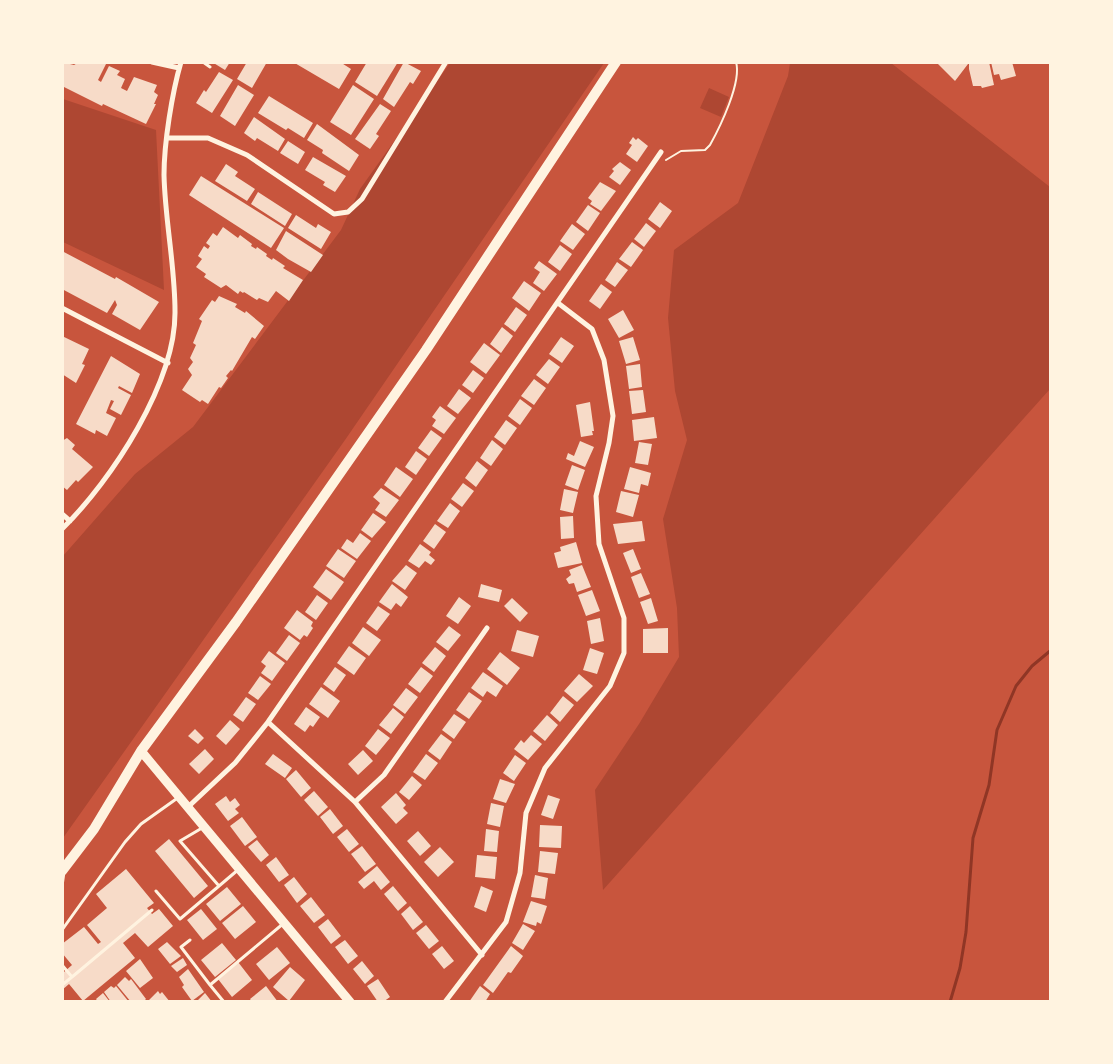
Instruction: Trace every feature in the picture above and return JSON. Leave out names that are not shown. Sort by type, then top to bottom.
[{"type":"main road","points":[[64,869],[94,828],[141,751],[236,622],[426,350],[616,62]]},
{"type":"street","points":[[62,529],[112,469],[148,412],[168,363],[175,313],[164,174],[167,138],[180,65],[152,62]]},
{"type":"street","points":[[167,138],[208,138],[247,155],[334,214],[348,212],[362,199],[446,62]]},
{"type":"street","points":[[188,807],[236,763],[268,722],[661,152]]},
{"type":"street","points":[[446,1002],[506,922],[520,873],[526,812],[545,768],[610,686],[624,653],[624,618],[599,544],[596,496],[609,443],[613,416],[604,360],[592,329],[558,303]]},
{"type":"street","points":[[62,308],[168,363]]},
{"type":"street","points":[[62,514],[70,521]]},
{"type":"street","points":[[355,802],[384,775],[487,628]]},
{"type":"street","points":[[268,722],[355,802],[482,955]]},
{"type":"street","points":[[141,751],[350,1002]]},
{"type":"lane","points":[[202,62],[210,67]]},
{"type":"lane","points":[[62,930],[130,836],[141,824],[180,797]]},
{"type":"lane","points":[[205,827],[180,841],[219,886]]},
{"type":"lane","points":[[62,886],[64,869]]},
{"type":"lane","points":[[156,891],[180,918],[240,869]]},
{"type":"lane","points":[[62,985],[152,910]]},
{"type":"lane","points":[[210,985],[284,922]]},
{"type":"lane","points":[[190,940],[181,947],[224,1002]]},
{"type":"lane","points":[[62,965],[72,977]]},
{"type":"path","points":[[656,159],[665,161],[681,151],[705,150],[710,145],[734,90],[737,79],[736,62]]},
{"type":"shaded area","points":[[450,63],[604,63],[345,440],[63,838],[63,556],[135,474],[193,427],[341,230],[360,189]]},
{"type":"shaded area","points":[[790,63],[891,63],[1050,187],[1050,389],[603,890],[595,790],[639,724],[679,657],[677,608],[663,519],[687,440],[675,391],[668,318],[674,250],[738,203],[788,76]]},
{"type":"shaded area","points":[[709,88],[729,97],[721,117],[700,108]]},
{"type":"shaded area","points":[[63,99],[156,130],[164,290],[63,242]]},
{"type":"building","points":[[62,62],[74,65],[79,62],[104,62],[106,64],[98,80],[101,82],[109,66],[120,71],[117,75],[125,79],[121,88],[127,91],[134,77],[157,85],[154,92],[158,95],[154,104],[156,104],[146,124],[103,104],[102,106],[62,86]]},
{"type":"building","points":[[212,62],[230,62],[225,70]]},
{"type":"building","points":[[247,62],[267,62],[252,88],[237,79]]},
{"type":"building","points":[[293,62],[340,62],[351,69],[339,89]]},
{"type":"building","points":[[367,62],[398,62],[377,96],[355,82]]},
{"type":"building","points":[[404,62],[421,71],[413,84],[410,82],[394,107],[383,99]]},
{"type":"building","points":[[936,62],[966,62],[968,64],[955,81]]},
{"type":"building","points":[[989,62],[994,85],[982,88],[981,86],[973,86],[969,64]]},
{"type":"building","points":[[991,62],[1012,62],[1016,76],[1001,80],[999,74],[994,75]]},
{"type":"building","points":[[219,72],[233,80],[212,113],[196,103]]},
{"type":"building","points":[[238,85],[254,95],[235,126],[220,116]]},
{"type":"building","points":[[353,85],[374,99],[351,135],[330,122]]},
{"type":"building","points":[[269,96],[313,123],[304,138],[288,128],[286,130],[258,113]]},
{"type":"building","points":[[380,104],[391,111],[376,134],[379,136],[370,149],[355,139]]},
{"type":"building","points":[[254,117],[285,139],[278,151],[257,138],[255,141],[244,133]]},
{"type":"building","points":[[317,124],[359,155],[349,171],[322,153],[323,150],[307,140]]},
{"type":"building","points":[[633,137],[636,140],[638,138],[648,146],[637,162],[626,154],[632,145],[629,143]]},
{"type":"building","points":[[288,141],[305,152],[298,164],[280,153]]},
{"type":"building","points":[[313,157],[346,176],[335,192],[323,185],[325,182],[305,170]]},
{"type":"building","points":[[620,162],[631,170],[620,185],[609,177],[614,171],[612,169]]},
{"type":"building","points":[[226,164],[238,172],[235,176],[255,189],[247,201],[215,181]]},
{"type":"building","points":[[201,176],[284,228],[271,248],[189,195]]},
{"type":"building","points":[[600,182],[616,191],[601,211],[590,204],[592,201],[588,198]]},
{"type":"building","points":[[258,192],[292,214],[285,226],[251,204]]},
{"type":"building","points":[[660,202],[672,211],[660,228],[648,219]]},
{"type":"building","points":[[588,205],[600,213],[588,231],[576,222]]},
{"type":"building","points":[[296,215],[316,228],[318,224],[331,232],[321,249],[288,228]]},
{"type":"building","points":[[646,223],[656,231],[644,247],[634,239]]},
{"type":"building","points":[[572,224],[585,234],[573,250],[560,241]]},
{"type":"building","points":[[223,227],[238,238],[240,235],[252,244],[251,246],[256,249],[257,247],[267,254],[266,256],[272,260],[273,258],[285,266],[283,268],[303,280],[289,301],[276,291],[268,302],[259,298],[257,300],[244,292],[240,291],[238,294],[226,285],[221,288],[204,277],[206,274],[196,267],[202,259],[198,256],[204,246],[208,249],[210,246],[206,243],[213,233],[217,236]]},
{"type":"building","points":[[286,231],[323,255],[311,272],[276,250]]},
{"type":"building","points":[[632,242],[643,250],[631,267],[619,259]]},
{"type":"building","points":[[560,245],[572,254],[560,271],[548,262]]},
{"type":"building","points":[[62,251],[115,279],[116,277],[159,302],[140,330],[112,314],[117,305],[115,300],[107,313],[62,289]]},
{"type":"building","points":[[539,261],[557,274],[544,291],[533,283],[540,272],[534,268]]},
{"type":"building","points":[[617,262],[628,270],[615,287],[605,280]]},
{"type":"building","points":[[524,281],[541,293],[529,311],[512,298]]},
{"type":"building","points":[[601,284],[612,292],[600,309],[589,301]]},
{"type":"building","points":[[219,296],[237,304],[235,307],[245,313],[246,311],[264,326],[255,339],[252,337],[232,371],[226,376],[228,378],[221,388],[219,387],[208,404],[202,400],[200,402],[182,390],[192,375],[188,369],[193,362],[190,358],[196,345],[193,343],[202,321],[199,319],[212,300],[215,302]]},
{"type":"building","points":[[516,307],[527,315],[515,332],[504,324]]},
{"type":"building","points":[[623,310],[634,330],[619,338],[608,319]]},
{"type":"building","points":[[502,327],[513,336],[501,353],[490,344]]},
{"type":"building","points":[[62,336],[89,349],[82,364],[85,365],[76,383],[62,374]]},
{"type":"building","points":[[561,337],[574,346],[562,363],[549,354]]},
{"type":"building","points":[[633,337],[640,360],[626,364],[619,341]]},
{"type":"building","points":[[484,343],[500,355],[486,374],[470,362]]},
{"type":"building","points":[[111,356],[140,374],[132,393],[119,386],[118,388],[131,395],[121,415],[110,409],[114,401],[111,400],[106,413],[116,418],[107,436],[96,430],[95,434],[76,424]]},
{"type":"building","points":[[549,359],[560,367],[548,384],[536,375]]},
{"type":"building","points":[[640,364],[642,387],[629,389],[626,366]]},
{"type":"building","points":[[473,370],[484,378],[473,393],[462,385]]},
{"type":"building","points":[[534,379],[546,388],[534,405],[521,396]]},
{"type":"building","points":[[459,389],[471,398],[458,414],[447,406]]},
{"type":"building","points":[[643,390],[646,412],[632,414],[629,391]]},
{"type":"building","points":[[520,399],[532,408],[520,425],[508,416]]},
{"type":"building","points":[[590,402],[593,435],[581,437],[576,405]]},
{"type":"building","points":[[440,406],[456,418],[444,434],[432,426],[436,420],[432,417]]},
{"type":"building","points":[[654,417],[657,438],[634,441],[632,420]]},
{"type":"building","points":[[506,420],[517,428],[505,445],[494,437]]},
{"type":"building","points":[[431,430],[442,438],[429,456],[418,448]]},
{"type":"building","points":[[67,438],[75,445],[72,449],[93,467],[78,482],[76,480],[67,490],[62,486],[62,441]]},
{"type":"building","points":[[492,440],[503,449],[491,466],[480,458]]},
{"type":"building","points":[[580,441],[594,447],[585,467],[566,459],[568,453],[574,456]]},
{"type":"building","points":[[639,442],[652,444],[648,465],[635,463]]},
{"type":"building","points":[[416,451],[427,459],[416,475],[405,467]]},
{"type":"building","points":[[477,461],[488,470],[476,487],[465,478]]},
{"type":"building","points":[[572,465],[585,470],[578,490],[565,485]]},
{"type":"building","points":[[396,467],[413,479],[400,497],[384,485]]},
{"type":"building","points":[[630,467],[651,473],[648,486],[641,484],[639,493],[624,489]]},
{"type":"building","points":[[463,483],[474,491],[462,507],[451,499]]},
{"type":"building","points":[[381,488],[399,500],[386,517],[375,510],[380,503],[373,497]]},
{"type":"building","points":[[564,489],[578,492],[573,513],[560,510]]},
{"type":"building","points":[[621,491],[639,495],[633,517],[616,512]]},
{"type":"building","points":[[450,503],[460,511],[448,528],[437,521]]},
{"type":"building","points":[[373,513],[386,522],[372,538],[361,530]]},
{"type":"building","points":[[573,516],[574,538],[561,539],[560,517]]},
{"type":"building","points":[[642,521],[645,541],[618,544],[613,524]]},
{"type":"building","points":[[435,524],[446,532],[434,549],[423,541]]},
{"type":"building","points":[[360,533],[371,541],[357,559],[341,548],[347,539],[353,543]]},
{"type":"building","points":[[576,542],[582,563],[558,568],[554,553],[561,551],[560,547]]},
{"type":"building","points":[[420,544],[431,552],[429,555],[435,560],[431,565],[425,561],[419,568],[408,561]]},
{"type":"building","points":[[338,549],[356,561],[344,578],[326,566]]},
{"type":"building","points":[[633,549],[641,569],[631,573],[623,553]]},
{"type":"building","points":[[406,565],[417,573],[405,590],[392,581]]},
{"type":"building","points":[[582,565],[591,587],[577,592],[574,583],[569,584],[566,579],[571,575],[569,570]]},
{"type":"building","points":[[326,569],[344,582],[331,600],[313,587]]},
{"type":"building","points":[[641,573],[650,594],[639,598],[631,577]]},
{"type":"building","points":[[392,584],[408,597],[401,607],[396,603],[391,610],[379,602]]},
{"type":"building","points":[[481,584],[502,590],[499,602],[478,597]]},
{"type":"building","points":[[592,590],[600,611],[586,616],[578,595]]},
{"type":"building","points":[[317,595],[328,603],[316,620],[305,612]]},
{"type":"building","points":[[459,597],[471,606],[458,624],[446,616]]},
{"type":"building","points":[[512,598],[528,613],[520,622],[504,606]]},
{"type":"building","points":[[651,598],[658,621],[648,624],[640,602]]},
{"type":"building","points":[[378,606],[390,614],[377,631],[366,623]]},
{"type":"building","points":[[297,610],[313,622],[311,626],[313,628],[307,637],[304,635],[300,640],[284,628]]},
{"type":"building","points":[[600,618],[604,641],[591,644],[587,621]]},
{"type":"building","points":[[449,626],[461,635],[448,651],[436,642]]},
{"type":"building","points":[[363,627],[381,640],[369,656],[352,643]]},
{"type":"building","points":[[668,628],[668,653],[643,653],[643,629]]},
{"type":"building","points":[[517,630],[539,636],[533,657],[511,651]]},
{"type":"building","points":[[289,635],[300,643],[287,661],[276,653]]},
{"type":"building","points":[[349,646],[366,658],[354,675],[337,663]]},
{"type":"building","points":[[435,647],[446,656],[434,672],[422,663]]},
{"type":"building","points":[[590,648],[604,653],[597,674],[583,670]]},
{"type":"building","points":[[269,651],[285,663],[272,681],[261,673],[266,666],[261,662]]},
{"type":"building","points":[[500,652],[520,668],[507,685],[487,669]]},
{"type":"building","points":[[335,667],[346,675],[334,692],[323,684]]},
{"type":"building","points":[[421,667],[433,676],[420,693],[408,684]]},
{"type":"building","points":[[483,672],[503,686],[496,697],[487,691],[483,697],[471,688]]},
{"type":"building","points":[[579,674],[593,686],[577,702],[564,691]]},
{"type":"building","points":[[260,676],[271,684],[258,700],[248,693]]},
{"type":"building","points":[[321,687],[340,701],[328,718],[309,704]]},
{"type":"building","points":[[406,688],[418,697],[405,714],[393,705]]},
{"type":"building","points":[[469,692],[482,701],[469,719],[456,710]]},
{"type":"building","points":[[563,696],[574,705],[560,722],[550,713]]},
{"type":"building","points":[[246,697],[256,704],[243,722],[233,715]]},
{"type":"building","points":[[306,707],[320,717],[313,727],[310,725],[305,732],[294,724]]},
{"type":"building","points":[[393,708],[404,717],[391,734],[379,725]]},
{"type":"building","points":[[454,714],[466,722],[454,739],[442,730]]},
{"type":"building","points":[[547,715],[558,725],[545,741],[533,731]]},
{"type":"building","points":[[230,720],[240,729],[226,745],[216,736]]},
{"type":"building","points":[[195,729],[204,738],[198,744],[188,736]]},
{"type":"building","points":[[378,729],[390,738],[376,755],[365,746]]},
{"type":"building","points":[[441,734],[452,742],[440,760],[428,751]]},
{"type":"building","points":[[531,735],[542,744],[528,760],[514,749],[521,740],[524,743]]},
{"type":"building","points":[[205,749],[214,759],[199,774],[189,764]]},
{"type":"building","points":[[363,750],[373,761],[358,775],[348,764]]},
{"type":"building","points":[[273,754],[292,768],[285,778],[265,764]]},
{"type":"building","points":[[426,754],[438,763],[425,780],[413,772]]},
{"type":"building","points":[[515,755],[526,763],[514,781],[503,773]]},
{"type":"building","points":[[296,770],[311,788],[301,797],[286,779]]},
{"type":"building","points":[[412,776],[422,785],[409,800],[399,792]]},
{"type":"building","points":[[500,779],[515,784],[506,803],[493,799]]},
{"type":"building","points":[[314,791],[328,807],[318,816],[304,800]]},
{"type":"building","points":[[396,793],[406,805],[403,808],[408,813],[396,824],[381,807]]},
{"type":"building","points":[[548,795],[560,799],[553,819],[541,815]]},
{"type":"building","points":[[226,796],[230,802],[235,798],[240,805],[235,809],[239,813],[228,821],[215,804]]},
{"type":"building","points":[[491,803],[504,806],[500,827],[487,824]]},
{"type":"building","points":[[330,809],[343,826],[333,834],[320,817]]},
{"type":"building","points":[[242,817],[257,837],[245,846],[230,826]]},
{"type":"building","points":[[540,825],[562,826],[561,848],[539,847]]},
{"type":"building","points":[[347,829],[359,844],[349,852],[337,837]]},
{"type":"building","points":[[486,829],[499,831],[497,852],[484,851]]},
{"type":"building","points":[[418,831],[431,846],[420,856],[407,841]]},
{"type":"building","points":[[169,839],[208,886],[194,898],[155,851]]},
{"type":"building","points":[[257,840],[269,855],[261,862],[248,847]]},
{"type":"building","points":[[362,846],[376,864],[365,872],[351,854]]},
{"type":"building","points":[[440,847],[454,862],[438,877],[424,862]]},
{"type":"building","points":[[540,851],[558,853],[555,874],[538,872]]},
{"type":"building","points":[[477,855],[497,857],[495,879],[475,877]]},
{"type":"building","points":[[276,857],[289,875],[279,882],[266,865]]},
{"type":"building","points":[[377,866],[390,882],[381,890],[374,881],[364,889],[358,882]]},
{"type":"building","points":[[126,869],[154,903],[147,908],[152,914],[159,909],[173,926],[148,947],[135,933],[123,943],[135,958],[83,1001],[69,984],[62,990],[62,970],[64,972],[72,965],[62,953],[62,944],[84,927],[98,944],[101,942],[87,925],[107,908],[96,894]]},
{"type":"building","points":[[535,875],[548,878],[545,899],[531,897]]},
{"type":"building","points":[[294,877],[307,894],[297,903],[284,885]]},
{"type":"building","points":[[393,886],[407,903],[398,911],[384,894]]},
{"type":"building","points":[[481,886],[493,891],[486,912],[474,907]]},
{"type":"building","points":[[227,887],[241,904],[220,921],[206,904]]},
{"type":"building","points":[[311,897],[325,915],[314,923],[300,906]]},
{"type":"building","points":[[531,901],[547,906],[541,924],[537,922],[536,926],[523,922]]},
{"type":"building","points":[[243,906],[256,922],[235,939],[222,923]]},
{"type":"building","points":[[410,906],[423,922],[413,930],[401,914]]},
{"type":"building","points":[[201,909],[217,929],[203,940],[187,920]]},
{"type":"building","points":[[328,919],[341,936],[331,944],[318,927]]},
{"type":"building","points":[[523,924],[535,931],[523,950],[512,943]]},
{"type":"building","points":[[426,925],[439,941],[429,949],[416,933]]},
{"type":"building","points":[[345,940],[358,956],[348,964],[335,947]]},
{"type":"building","points":[[167,942],[181,956],[170,964],[158,949]]},
{"type":"building","points":[[222,943],[236,960],[215,977],[201,960]]},
{"type":"building","points":[[442,946],[454,961],[444,969],[432,954]]},
{"type":"building","points":[[511,946],[523,956],[511,973],[508,972],[493,993],[483,985]]},
{"type":"building","points":[[277,947],[290,963],[269,980],[256,964]]},
{"type":"building","points":[[183,958],[187,965],[177,972],[171,966]]},
{"type":"building","points":[[140,959],[153,978],[140,988],[126,971]]},
{"type":"building","points":[[362,961],[374,976],[365,984],[353,969]]},
{"type":"building","points":[[238,962],[252,980],[232,997],[218,979]]},
{"type":"building","points":[[290,967],[305,980],[289,1001],[273,987]]},
{"type":"building","points":[[188,969],[204,992],[192,1001],[182,987],[184,985],[179,977]]},
{"type":"building","points":[[125,977],[129,981],[131,979],[146,999],[143,1002],[131,1002],[117,985]]},
{"type":"building","points":[[378,979],[390,997],[383,1002],[378,1002],[367,986]]},
{"type":"building","points":[[111,986],[114,988],[116,986],[129,1002],[111,1002],[104,992]]},
{"type":"building","points":[[266,986],[278,1002],[252,1002],[250,999]]},
{"type":"building","points":[[480,986],[490,994],[485,1002],[469,1002]]},
{"type":"building","points":[[158,991],[160,994],[162,992],[170,1002],[147,1002]]},
{"type":"building","points":[[103,993],[110,1002],[98,1002],[96,999]]},
{"type":"building","points":[[205,993],[212,1002],[196,1002]]},
{"type":"waterway","points":[[950,1002],[960,968],[966,932],[973,838],[989,785],[997,730],[1016,686],[1032,666],[1050,651]]}]
